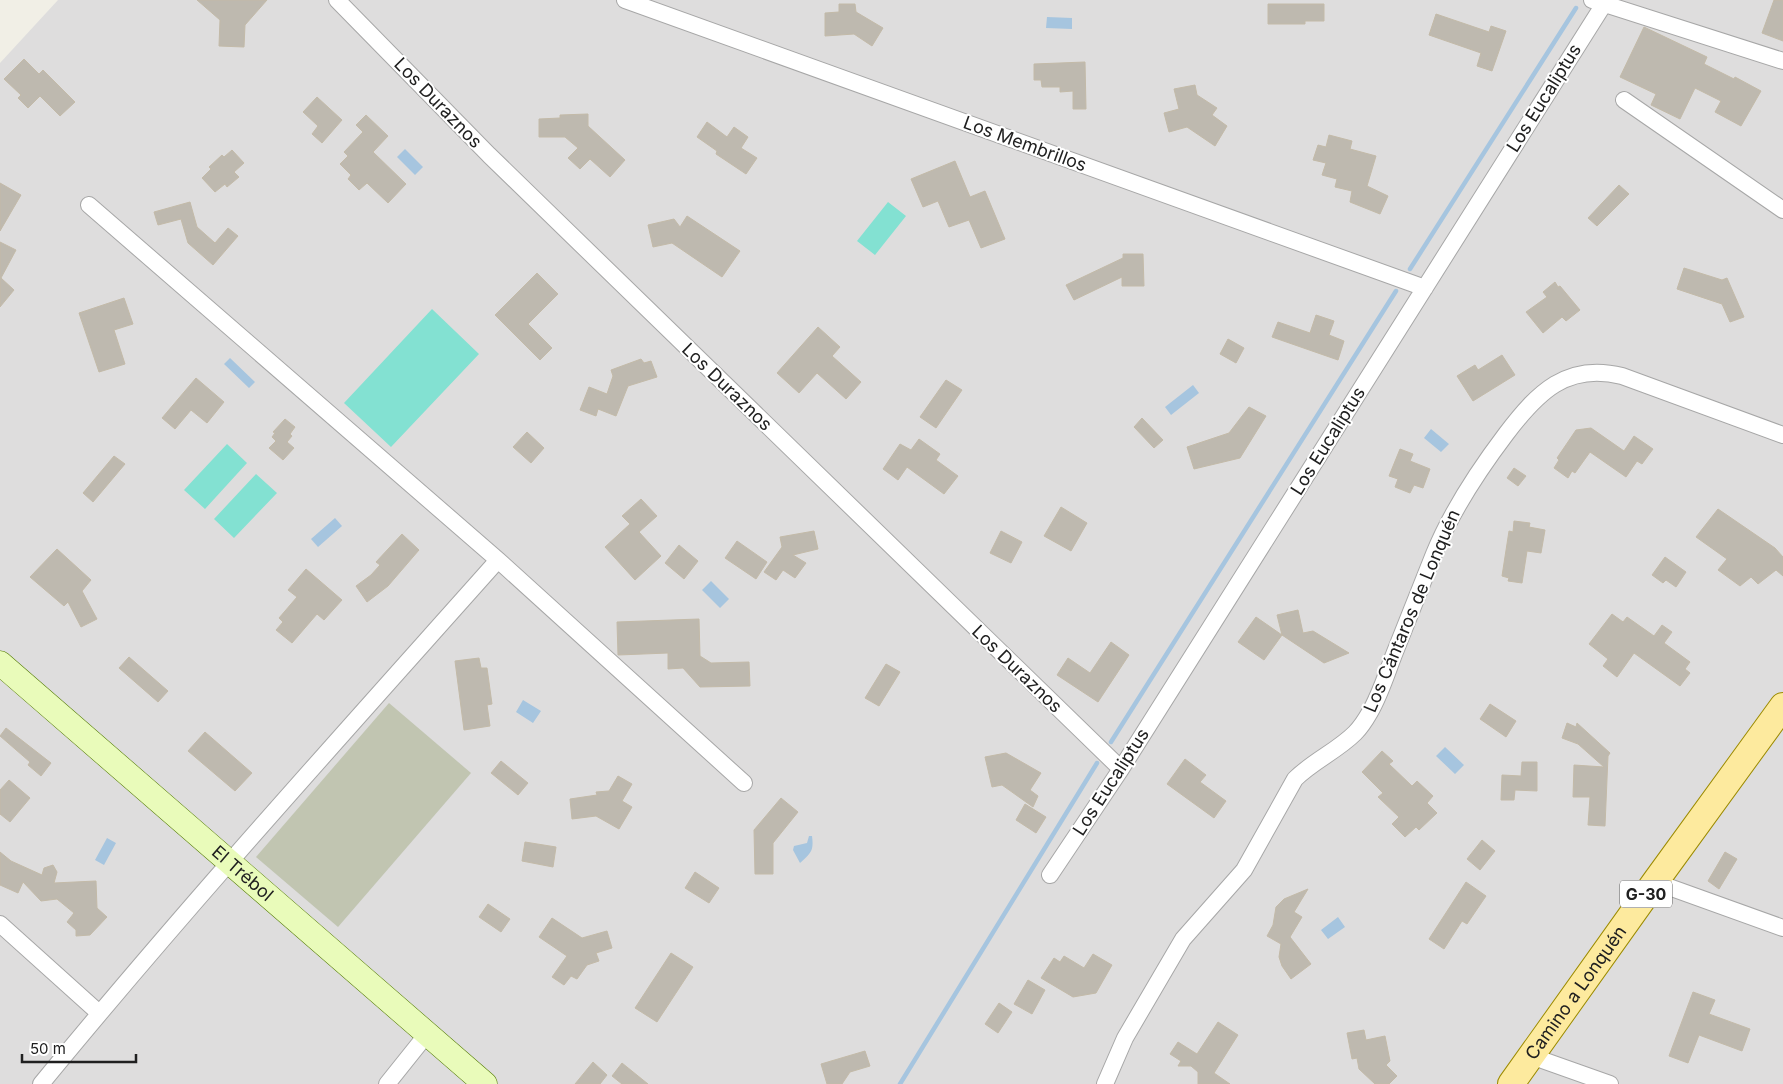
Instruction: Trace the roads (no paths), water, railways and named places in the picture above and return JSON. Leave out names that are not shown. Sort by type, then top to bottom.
[{"type":"main road","name":"El Trébol","points":[[0,663],[485,1084]]},
{"type":"main road","name":"Camino a Lonquén","points":[[1511,1084],[1783,706]]},
{"type":"street","name":"Los Duraznos","points":[[337,0],[496,162],[1121,769]]},
{"type":"street","name":"Los Membrillos","points":[[625,0],[1425,288]]},
{"type":"street","name":"Los Eucaliptus","points":[[1050,875],[1121,769],[1425,288],[1598,2]]},
{"type":"street","points":[[1598,2],[1783,61]]},
{"type":"street","points":[[1624,100],[1783,210]]},
{"type":"street","points":[[89,205],[498,560],[744,784]]},
{"type":"street","name":"Los Cántaros de Lonquén","points":[[1105,1084],[1125,1038],[1183,939],[1244,870],[1294,779],[1356,732],[1370,711],[1382,689],[1447,524],[1477,474],[1531,403],[1542,393],[1571,376],[1602,372],[1622,376],[1783,436]]},
{"type":"street","points":[[41,1084],[99,1013],[229,862],[498,560]]},
{"type":"street","points":[[1655,882],[1783,928]]},
{"type":"street","points":[[0,924],[99,1013]]},
{"type":"street","points":[[387,1084],[427,1034]]},
{"type":"street","points":[[1531,1056],[1610,1084]]},
{"type":"waterway","points":[[1410,269],[1576,8]]},
{"type":"waterway","points":[[1111,742],[1396,291]]},
{"type":"waterway","points":[[900,1084],[1097,763]]}]
